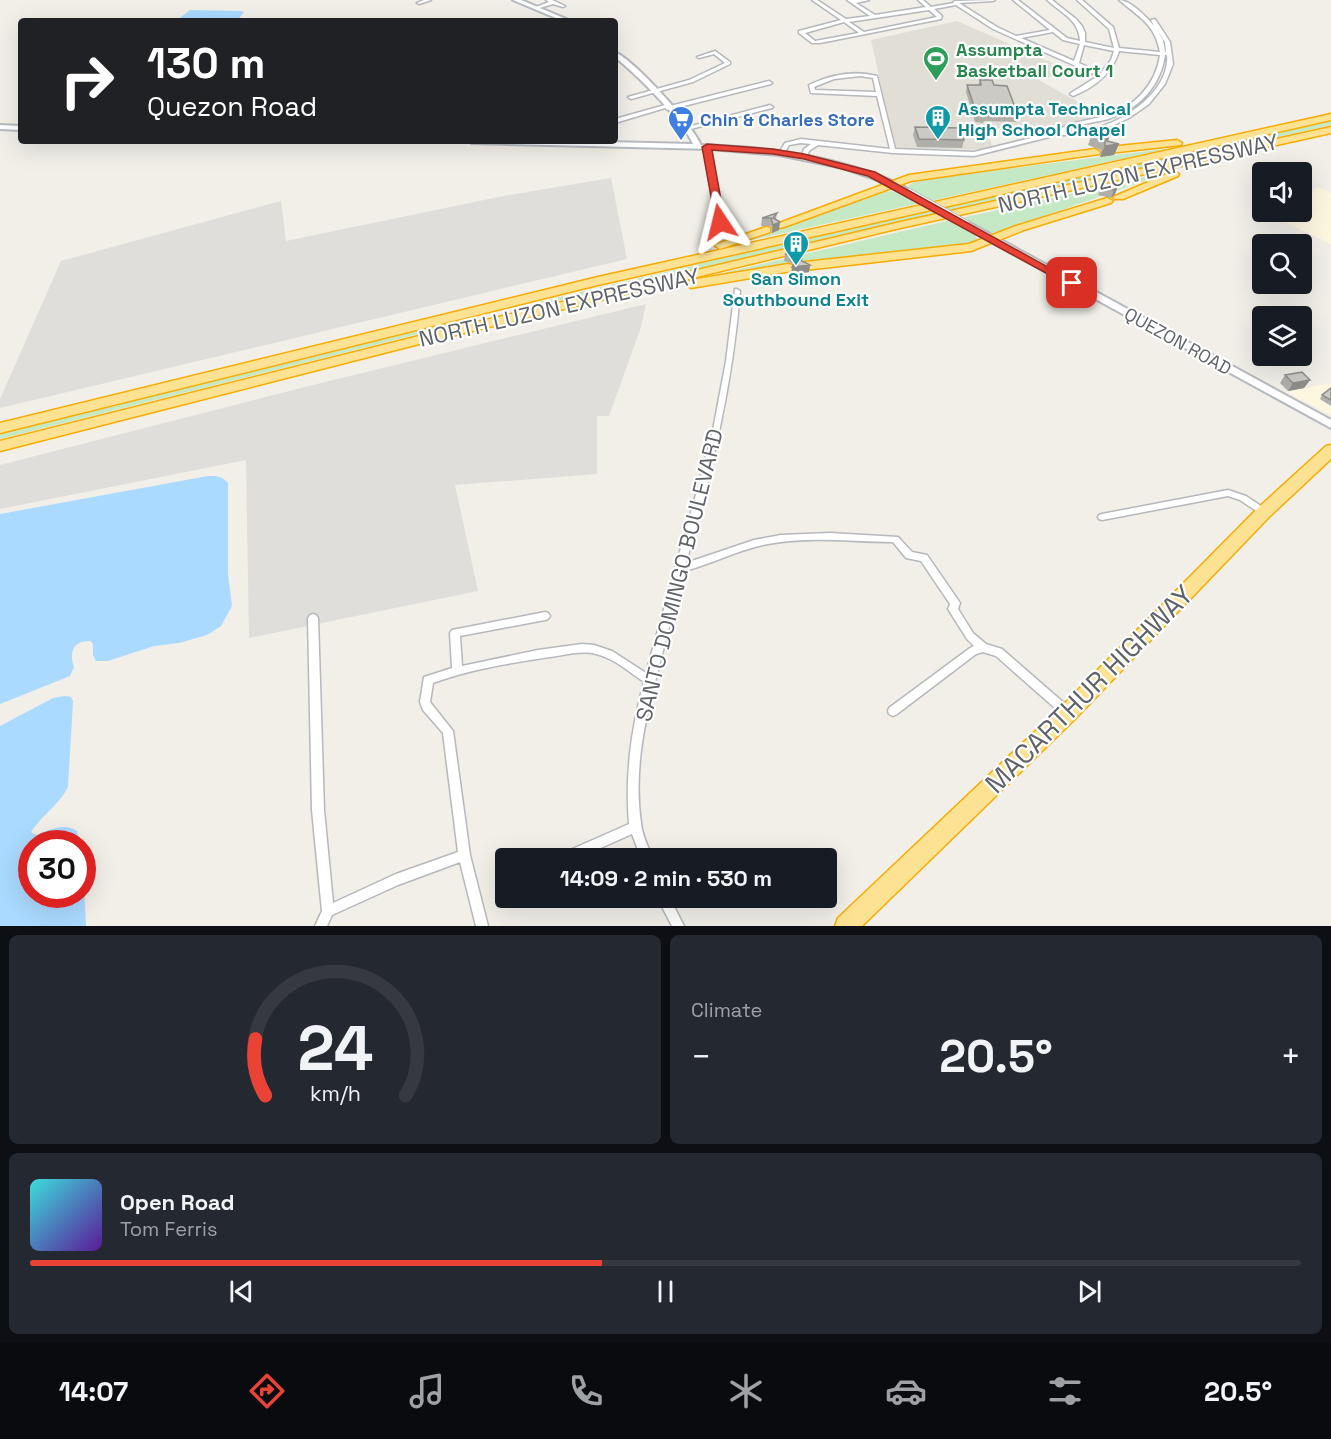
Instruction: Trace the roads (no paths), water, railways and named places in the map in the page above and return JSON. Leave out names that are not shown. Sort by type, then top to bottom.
[{"type":"highway","points":[[1109,150],[1219,138],[1331,116]]},
{"type":"highway","name":"NORTH LUZON EXPRESSWAY","points":[[0,428],[598,281],[1331,116]]},
{"type":"highway","name":"NORTH LUZON EXPRESSWAY","points":[[0,446],[427,338],[896,226],[1331,130]]},
{"type":"highway","points":[[1119,196],[1160,179],[1277,142]]},
{"type":"highway","points":[[780,225],[893,184],[926,175],[1095,152]]},
{"type":"highway","points":[[805,266],[946,252],[971,247],[1107,201]]},
{"type":"highway","points":[[598,281],[615,273],[700,251],[766,230]]},
{"type":"highway","points":[[427,338],[456,335],[638,293],[788,268]]},
{"type":"highway","name":"MACARTHUR HIGHWAY","points":[[846,926],[1068,713],[1264,512],[1331,450]]},
{"type":"main road","points":[[516,0],[561,18]]},
{"type":"main road","points":[[618,56],[687,128],[698,147]]},
{"type":"main road","points":[[0,127],[18,128]]},
{"type":"main road","name":"QUEZON ROAD","points":[[585,144],[707,147],[782,153],[855,169],[893,184],[1331,424]]},
{"type":"street","points":[[419,3],[429,0]]},
{"type":"street","points":[[814,0],[863,33]]},
{"type":"street","points":[[851,1],[867,0]]},
{"type":"street","points":[[920,0],[928,7],[939,18],[817,42],[801,32],[844,21],[928,7],[955,2],[993,0]]},
{"type":"street","points":[[1015,0],[1051,31],[1065,39],[1109,49],[1171,57]]},
{"type":"street","points":[[1049,0],[1076,21],[1083,34],[1084,44],[1076,64]]},
{"type":"street","points":[[1073,94],[1094,84],[1103,76],[1117,50],[1111,28],[1079,0]]},
{"type":"street","points":[[782,153],[790,142],[893,151],[974,154],[1057,133],[1070,126],[1117,114],[1145,96],[1160,71],[1163,50],[1157,34],[1145,15],[1120,0]]},
{"type":"street","points":[[1057,133],[1078,134],[1125,118],[1150,100],[1169,74],[1171,57],[1167,38],[1128,0]]},
{"type":"street","points":[[538,8],[550,1],[563,6]]},
{"type":"street","points":[[851,1],[873,16]]},
{"type":"street","points":[[955,2],[983,22],[1103,76]]},
{"type":"street","points":[[1016,37],[1051,31]]},
{"type":"street","points":[[631,97],[692,81],[728,63],[715,52],[699,57]]},
{"type":"street","points":[[879,94],[813,92],[812,86],[844,77],[869,75],[875,77],[893,151]]},
{"type":"street","points":[[844,77],[846,93]]},
{"type":"street","points":[[618,120],[769,83]]},
{"type":"street","points":[[687,128],[770,107]]},
{"type":"street","points":[[1094,121],[1103,126]]},
{"type":"street","points":[[1070,126],[1078,134]]},
{"type":"street","points":[[804,157],[806,150],[817,143]]},
{"type":"street","points":[[707,147],[720,222]]},
{"type":"street","name":"SANTO DOMINGO BOULEVARD","points":[[643,848],[635,827],[632,802],[634,758],[650,681],[719,420],[735,331],[736,291]]},
{"type":"street","points":[[1102,517],[1228,493],[1243,498],[1264,512]]},
{"type":"street","points":[[681,568],[717,559],[764,542],[816,536],[895,539],[909,555],[924,558],[955,603],[953,609],[956,616],[982,648]]},
{"type":"street","points":[[457,671],[455,633],[545,616]]},
{"type":"street","points":[[313,618],[318,802],[328,910],[321,926]]},
{"type":"street","points":[[482,926],[464,855],[448,731],[425,702],[428,680],[457,671],[562,650],[592,648],[604,652],[650,681]]},
{"type":"street","points":[[893,711],[973,651],[982,648],[999,652],[1068,713]]},
{"type":"street","points":[[588,848],[635,827]]},
{"type":"street","points":[[328,910],[396,880],[464,855]]},
{"type":"street","points":[[669,908],[678,926]]},
{"type":"water","points":[[190,10],[244,12],[239,18],[180,18]]},
{"type":"water","points":[[217,476],[228,483],[228,574],[232,606],[221,626],[207,635],[179,643],[154,646],[108,661],[96,661],[93,655],[93,644],[90,641],[79,643],[73,649],[74,667],[70,676],[0,704],[0,514]]},
{"type":"water","points":[[65,696],[71,697],[73,701],[68,787],[32,830],[18,830],[18,908],[85,908],[86,926],[0,926],[0,726],[53,698]]},
{"type":"water","points":[[67,827],[75,830],[51,830]]},
{"type":"place","name":"Assumpta Basketball Court 1","points":[[936,82]]},
{"type":"place","name":"Assumpta Technical High School Chapel","points":[[938,141]]},
{"type":"place","name":"Chin & Charles Store","points":[[681,142]]},
{"type":"place","name":"San Simon Southbound Exit","points":[[796,267]]}]
